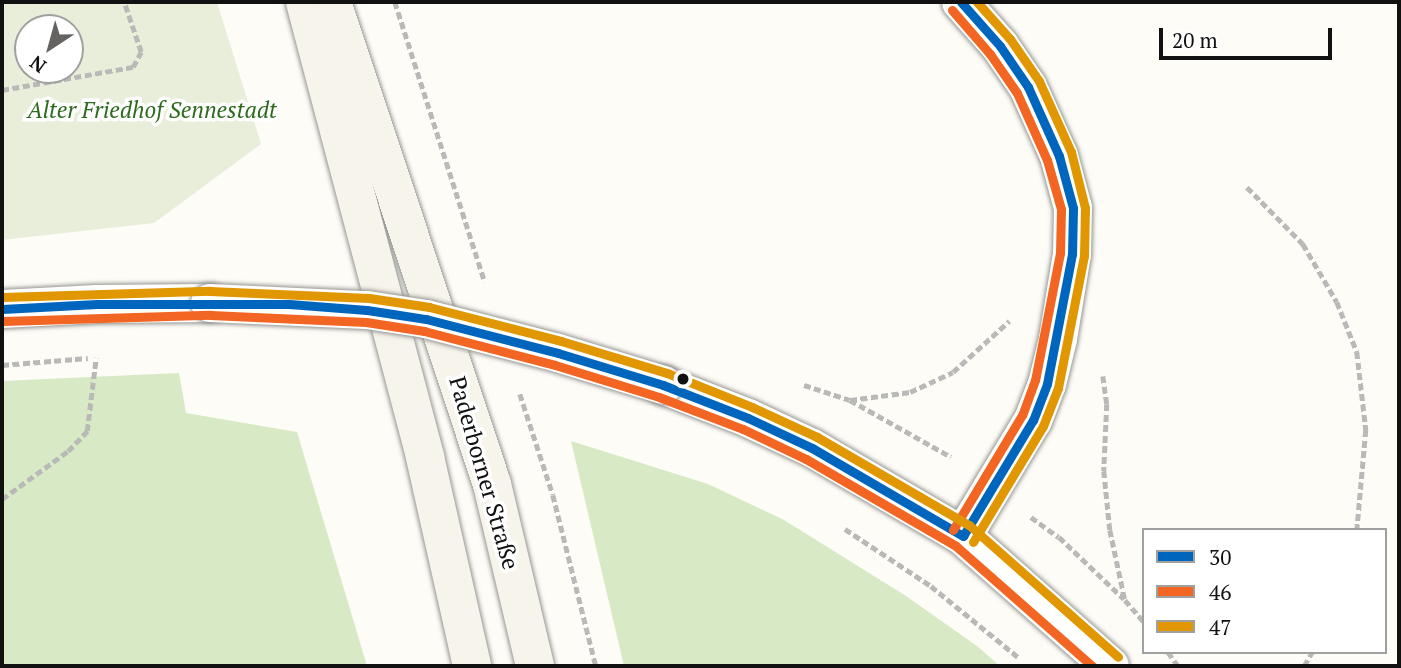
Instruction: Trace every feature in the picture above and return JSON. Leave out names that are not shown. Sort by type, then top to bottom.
[{"type":"main road","points":[[305,2],[425,457],[472,666]]},
{"type":"main road","name":"Paderborner Straße","points":[[332,2],[492,484],[535,666]]},
{"type":"street","points":[[961,2],[1000,47],[1028,87],[1059,156],[1073,208],[1072,254],[1058,340],[1046,384],[1033,420],[963,536]]},
{"type":"street","points":[[2,309],[97,304],[210,303],[354,309],[426,319],[558,353],[663,385],[748,418],[812,448],[963,536],[1110,666]]},
{"type":"path","points":[[2,90],[133,67],[141,52],[124,2]]},
{"type":"path","points":[[1247,187],[1303,244],[1337,302],[1357,352],[1366,430],[1357,528]]},
{"type":"path","points":[[2,365],[96,358],[87,431],[68,451],[2,499]]},
{"type":"path","points":[[794,382],[850,400],[910,392],[953,372]]},
{"type":"path","points":[[1104,471],[1110,530],[1125,600],[1142,620]]},
{"type":"path","points":[[834,522],[931,586],[1020,658]]},
{"type":"green space","name":"Alter Friedhof Sennestadt","points":[[2,2],[217,2],[261,144],[154,223],[2,240]]},
{"type":"green space","points":[[179,373],[186,413],[297,432],[367,666],[2,666],[2,381]]},
{"type":"green space","points":[[571,441],[708,484],[784,520],[906,596],[977,646],[1000,666],[624,666]]},
{"type":"transit line","name":"30","points":[[961,2],[1000,46],[1028,87],[1059,156],[1073,208],[1072,254],[1047,384],[1033,420],[963,536]]},
{"type":"transit line","name":"47","points":[[973,542],[1043,426],[1058,388],[1084,256],[1085,208],[1071,152],[1039,81],[1010,39],[977,2]]},
{"type":"transit line","name":"46","points":[[952,10],[990,54],[1017,93],[1047,160],[1061,209],[1060,253],[1035,380],[1022,415],[953,530]]},
{"type":"transit line","name":"47","points":[[2,297],[210,291],[369,298],[429,307],[561,341],[667,373],[817,437],[969,525],[1118,657]]},
{"type":"transit line","name":"30","points":[[2,309],[97,304],[289,304],[367,310],[426,319],[558,353],[663,385],[748,418],[812,448],[963,536]]},
{"type":"transit line","name":"46","points":[[3,321],[210,315],[366,322],[424,331],[555,365],[659,397],[743,429],[806,459],[956,546],[1092,666]]}]
